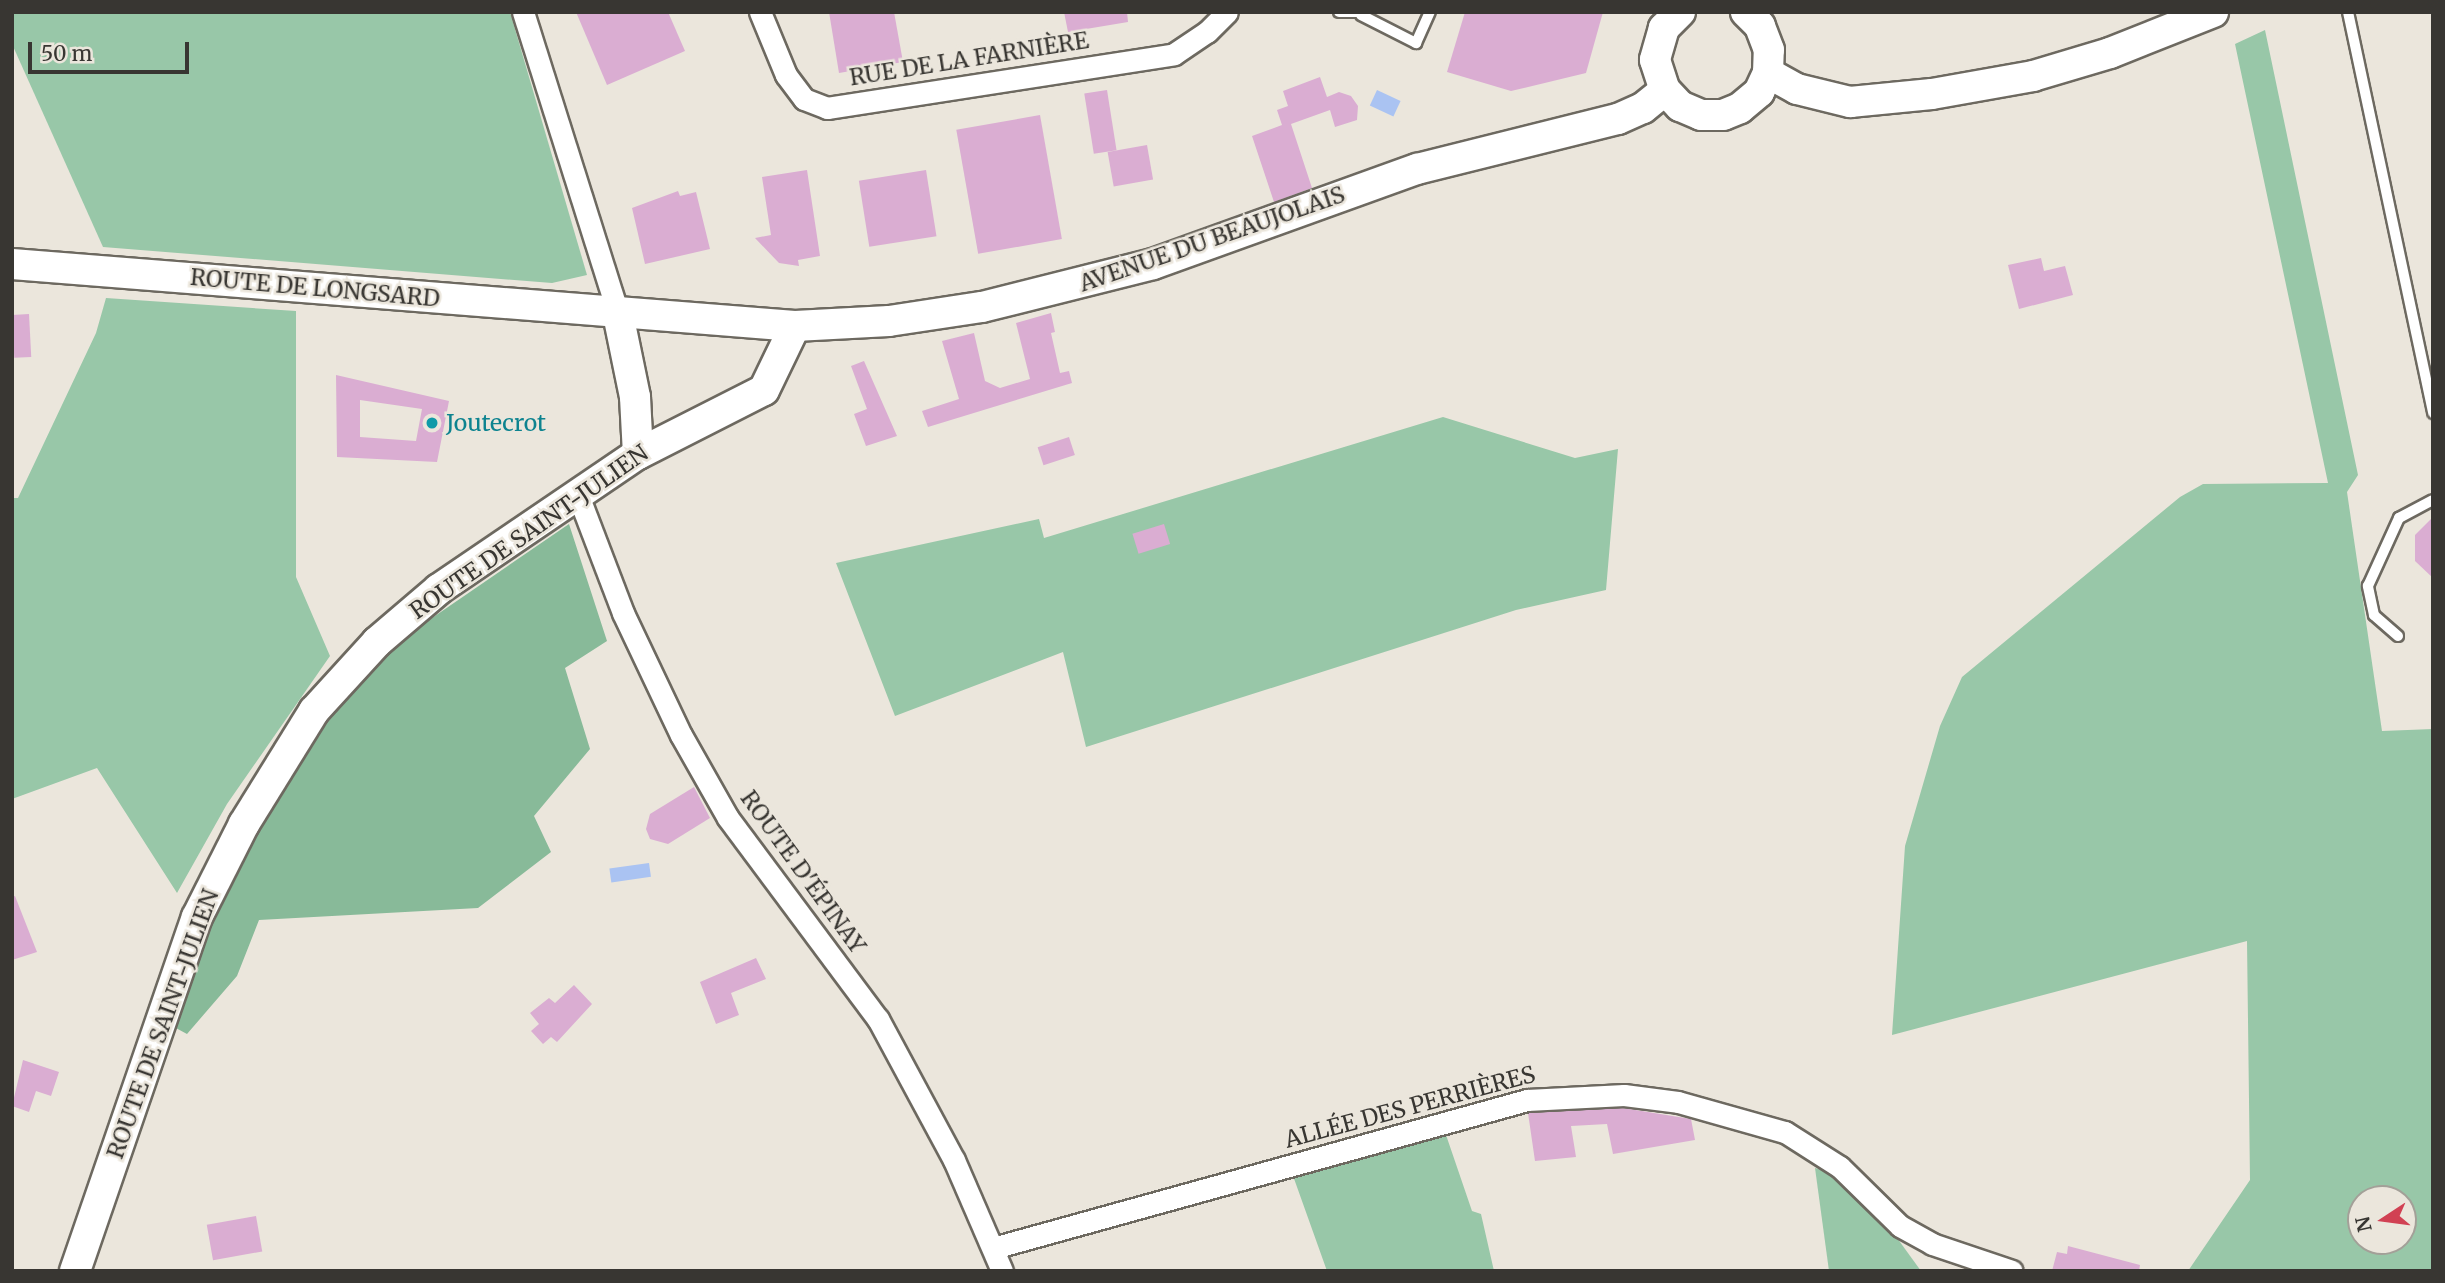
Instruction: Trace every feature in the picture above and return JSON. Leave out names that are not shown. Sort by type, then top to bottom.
[{"type":"main road","points":[[1680,12],[1664,28],[1655,60],[1665,90],[1680,106],[1701,115],[1723,115],[1741,108],[1759,92],[1768,74],[1769,50],[1760,26],[1746,12]]},
{"type":"main road","points":[[1768,74],[1797,89],[1850,102],[1932,94],[2033,76],[2110,53],[2214,12]]},
{"type":"main road","name":"AVENUE DU BEAUJOLAIS","points":[[618,314],[795,326],[889,321],[1076,286],[1153,264],[1417,169],[1619,119],[1643,108],[1665,90]]},
{"type":"main road","name":"ROUTE DE LONGSARD","points":[[12,264],[618,314]]},
{"type":"main road","points":[[618,314],[635,397],[638,454]]},
{"type":"main road","name":"ROUTE DE SAINT-JULIEN","points":[[75,1271],[197,916],[281,760],[314,711],[377,642],[439,589],[638,454],[764,390],[795,326]]},
{"type":"street","points":[[523,12],[618,314]]},
{"type":"street","name":"RUE DE LA FARNIÈRE","points":[[760,12],[786,75],[804,99],[827,108],[1174,54],[1207,32],[1227,12]]},
{"type":"street","name":"ROUTE D'ÉPINAY","points":[[578,495],[623,613],[681,735],[729,818],[878,1019],[954,1160],[1002,1271]]},
{"type":"street","name":"ALLÉE DES PERRIÈRES","points":[[993,1248],[1527,1100],[1624,1095],[1678,1102],[1786,1132],[1840,1167],[1900,1226],[1932,1244],[2012,1271]]},
{"type":"lane","points":[[1339,12],[1363,13],[1416,43],[1430,12]]},
{"type":"lane","points":[[2348,12],[2433,413]]},
{"type":"lane","points":[[2398,636],[2374,615],[2368,586],[2399,518],[2433,500]]},
{"type":"green space","points":[[12,12],[510,12],[587,275],[552,283],[103,247],[12,44]]},
{"type":"green space","points":[[2265,30],[2358,475],[2347,492],[2382,731],[2433,729],[2433,1271],[2188,1271],[2250,1180],[2247,941],[1892,1035],[1905,846],[1940,726],[1962,677],[2180,497],[2203,484],[2328,483],[2235,44]]},
{"type":"green space","points":[[106,298],[296,311],[296,577],[330,656],[227,804],[177,893],[97,768],[12,799],[12,498],[18,498],[96,333]]},
{"type":"green space","points":[[1443,417],[1575,458],[1618,449],[1606,590],[1516,610],[1086,747],[1063,652],[895,716],[836,563],[1039,519],[1044,538]]},
{"type":"green space","points":[[569,524],[607,641],[565,668],[590,749],[534,816],[551,852],[478,908],[259,920],[237,976],[187,1034],[174,1027],[213,919],[279,787],[323,720],[381,653]]},
{"type":"green space","points":[[1445,1132],[1472,1211],[1481,1214],[1494,1271],[1327,1271],[1292,1173]]},
{"type":"green space","points":[[1815,1168],[1837,1174],[1892,1231],[1921,1271],[1829,1271]]},
{"type":"water","points":[[1377,90],[1401,101],[1393,116],[1370,105]]},
{"type":"water","points":[[649,863],[651,877],[611,882],[609,869]]},
{"type":"building","points":[[576,12],[668,12],[685,51],[607,85]]},
{"type":"building","points":[[829,12],[894,12],[903,62],[839,73]]},
{"type":"building","points":[[1064,12],[1127,12],[1128,22],[1068,32]]},
{"type":"building","points":[[1465,12],[1603,12],[1586,73],[1511,91],[1447,72]]},
{"type":"building","points":[[1320,77],[1327,97],[1339,92],[1351,96],[1358,106],[1357,120],[1335,127],[1330,110],[1291,124],[1312,188],[1274,202],[1252,136],[1282,125],[1277,110],[1288,106],[1283,91]]},
{"type":"building","points":[[1107,90],[1117,150],[1094,154],[1084,94]]},
{"type":"building","points":[[1040,115],[1062,239],[978,254],[956,130]]},
{"type":"building","points":[[1147,145],[1153,179],[1114,186],[1108,152]]},
{"type":"building","points":[[807,170],[820,256],[798,260],[799,266],[779,263],[755,238],[771,235],[762,177]]},
{"type":"building","points":[[926,170],[936,236],[869,247],[859,181]]},
{"type":"building","points":[[678,191],[680,196],[696,192],[710,249],[645,264],[632,208]]},
{"type":"building","points":[[2041,258],[2044,271],[2065,266],[2073,295],[2019,309],[2008,265]]},
{"type":"building","points":[[1051,313],[1055,332],[1051,333],[1060,373],[1069,371],[1072,383],[928,427],[922,411],[959,399],[942,341],[974,333],[985,381],[1000,388],[1030,379],[1016,323]]},
{"type":"building","points":[[29,314],[31,357],[14,358],[12,315]]},
{"type":"building","points":[[864,361],[897,436],[866,446],[854,414],[867,409],[851,366]]},
{"type":"building","name":"Joutecrot","points":[[336,375],[449,401],[437,462],[337,457]],"holes":[[[360,400],[422,409],[416,441],[360,437]]]},
{"type":"building","points":[[1069,437],[1075,455],[1043,465],[1038,447]]},
{"type":"building","points":[[2433,517],[2433,578],[2415,561],[2415,535]]},
{"type":"building","points":[[1164,524],[1170,544],[1139,554],[1132,534]]},
{"type":"building","points":[[694,787],[710,818],[668,844],[650,839],[646,829],[650,814]]},
{"type":"building","points":[[15,896],[37,952],[12,960],[12,897]]},
{"type":"building","points":[[756,958],[766,979],[731,993],[739,1015],[716,1024],[700,982]]},
{"type":"building","points":[[574,985],[592,1004],[557,1042],[551,1037],[543,1044],[531,1031],[539,1024],[530,1013],[549,998],[555,1003]]},
{"type":"building","points":[[23,1060],[59,1072],[51,1096],[36,1091],[29,1112],[12,1106]]},
{"type":"building","points":[[1623,1108],[1691,1119],[1695,1140],[1613,1154],[1607,1124],[1571,1126],[1576,1157],[1535,1161],[1528,1113]]},
{"type":"building","points":[[256,1216],[262,1251],[213,1260],[207,1225]]},
{"type":"building","points":[[2068,1246],[2140,1265],[2139,1271],[2052,1271],[2057,1252],[2067,1254]]},
{"type":"place","name":"Joutecrot","points":[[432,423]]}]
